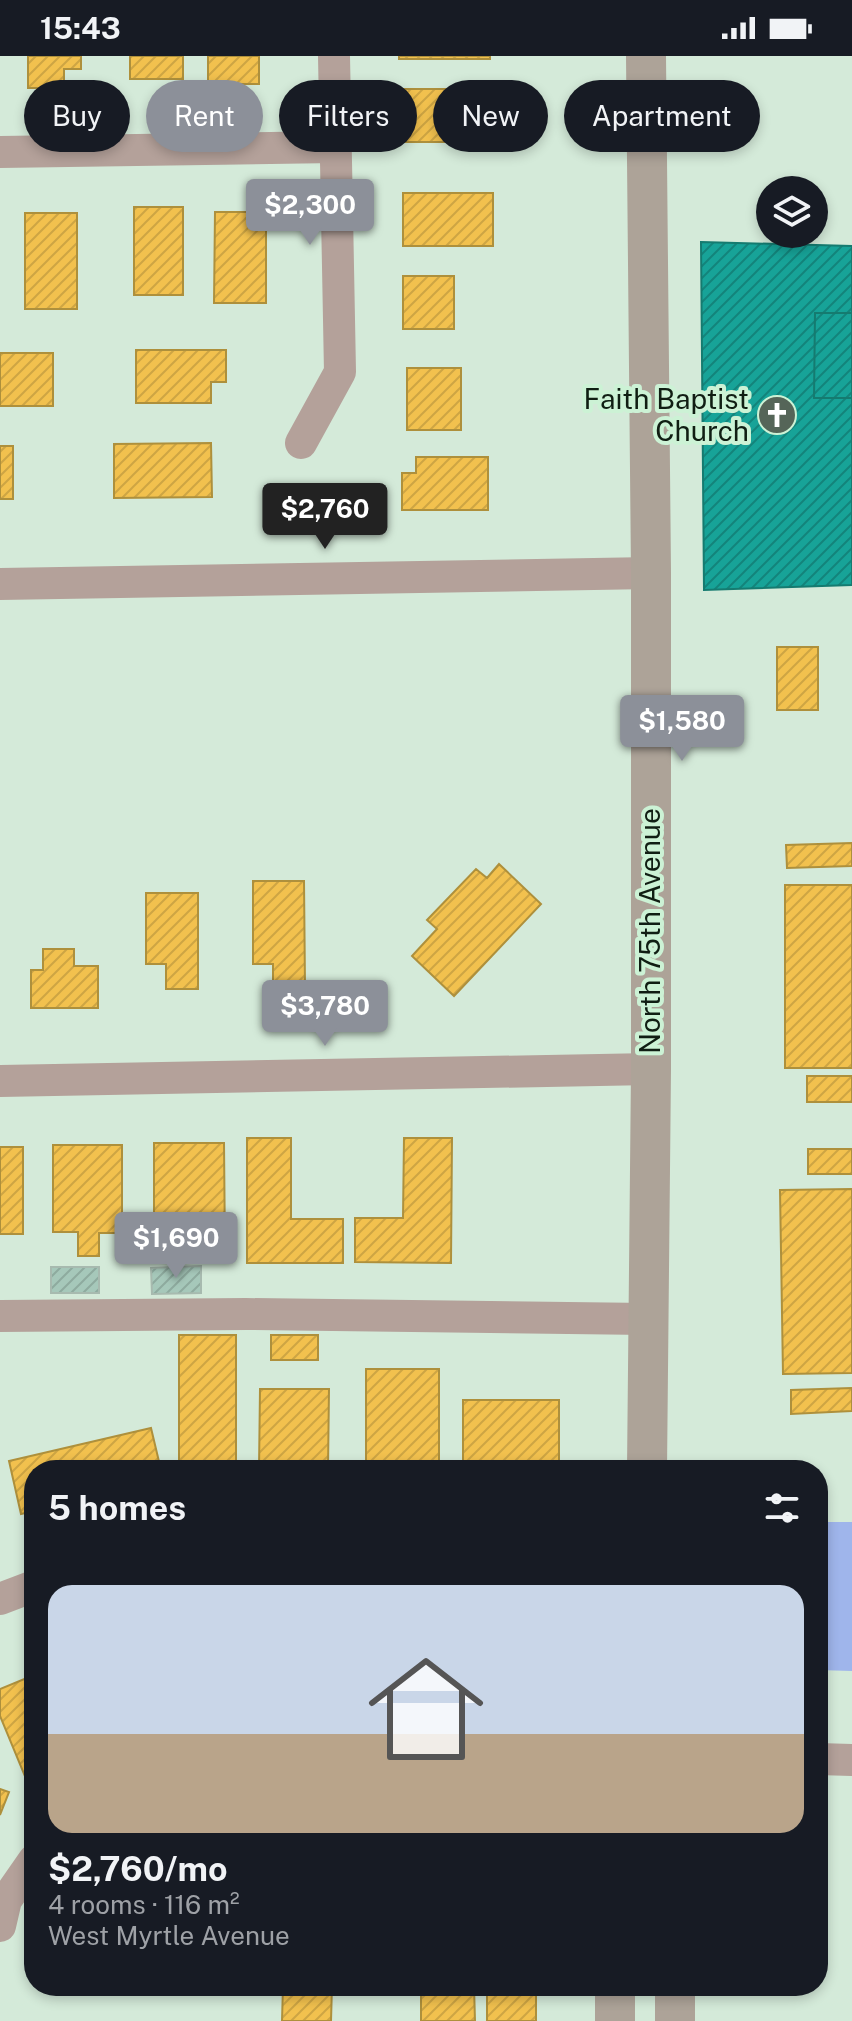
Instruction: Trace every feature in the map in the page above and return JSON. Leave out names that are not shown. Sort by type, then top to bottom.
[{"type":"main road","name":"North 75th Avenue","points":[[646,56],[651,573],[647,1460]]},
{"type":"main road","points":[[615,1996],[615,2021]]},
{"type":"main road","points":[[675,1996],[675,2021]]},
{"type":"street","points":[[334,56],[334,80]]},
{"type":"street","points":[[0,152],[279,148]]},
{"type":"street","points":[[301,443],[340,372],[335,152]]},
{"type":"street","points":[[0,584],[651,573]]},
{"type":"street","points":[[0,1081],[651,1069]]},
{"type":"street","points":[[0,1316],[246,1314],[648,1319]]},
{"type":"street","points":[[0,1599],[24,1590]]},
{"type":"street","points":[[828,1759],[852,1760]]},
{"type":"street","points":[[0,1926],[6,1900],[24,1874]]},
{"type":"water","points":[[828,1522],[852,1522],[852,1671],[828,1670]]},
{"type":"building: Homes","points":[[28,56],[81,56],[81,69],[64,69],[64,80],[28,80]]},
{"type":"building: Homes","points":[[130,56],[183,56],[183,79],[130,79]]},
{"type":"building: Homes","points":[[208,56],[259,56],[259,80],[208,80]]},
{"type":"building: Homes","points":[[399,56],[490,56],[490,59],[399,59]]},
{"type":"building: Homes","points":[[417,89],[433,89],[433,142],[417,142]]},
{"type":"building: Homes","points":[[403,193],[493,193],[493,246],[403,246]]},
{"type":"building: Homes","points":[[134,207],[183,207],[183,295],[134,295]]},
{"type":"building: Homes","points":[[215,212],[266,212],[266,303],[214,303]]},
{"type":"building: Homes","points":[[25,213],[77,213],[77,309],[25,309]]},
{"type":"building: Homes","points":[[403,276],[454,276],[454,329],[403,329]]},
{"type":"building: Homes","points":[[136,350],[226,350],[226,382],[211,382],[211,403],[136,403]]},
{"type":"building: Homes","points":[[0,353],[53,353],[53,406],[0,406]]},
{"type":"building: Homes","points":[[407,368],[461,368],[461,430],[407,430]]},
{"type":"building: Homes","points":[[211,443],[212,497],[114,498],[114,444]]},
{"type":"building: Homes","points":[[0,446],[13,446],[13,499],[0,499]]},
{"type":"building: Homes","points":[[416,457],[488,457],[488,510],[402,510],[402,473],[416,473]]},
{"type":"building: Homes","points":[[777,647],[818,647],[818,710],[777,710]]},
{"type":"building: Homes","points":[[852,843],[852,866],[787,868],[786,845]]},
{"type":"building: Homes","points":[[499,864],[541,904],[454,996],[412,956],[437,929],[427,920],[476,869],[487,878]]},
{"type":"building: Homes","points":[[253,881],[304,881],[305,987],[273,987],[273,964],[253,964]]},
{"type":"building: Homes","points":[[785,885],[852,885],[852,1068],[785,1068]]},
{"type":"building: Homes","points":[[146,893],[198,893],[198,989],[166,989],[166,964],[146,964]]},
{"type":"building: Homes","points":[[43,949],[74,949],[74,966],[98,966],[98,1008],[31,1008],[31,970],[43,970]]},
{"type":"building: Homes","points":[[807,1076],[852,1076],[852,1102],[807,1102]]},
{"type":"building: Homes","points":[[247,1138],[291,1138],[291,1219],[343,1219],[343,1263],[247,1263]]},
{"type":"building: Homes","points":[[404,1138],[452,1138],[451,1263],[355,1262],[355,1218],[403,1218]]},
{"type":"building: Homes","points":[[154,1143],[224,1143],[225,1253],[180,1253],[180,1232],[154,1232]]},
{"type":"building: Homes","points":[[53,1145],[122,1145],[122,1233],[99,1233],[99,1256],[78,1256],[78,1232],[53,1232]]},
{"type":"building: Homes","points":[[0,1147],[23,1147],[23,1234],[0,1234]]},
{"type":"building: Homes","points":[[808,1149],[852,1149],[852,1174],[808,1174]]},
{"type":"building: Homes","points":[[852,1189],[852,1373],[783,1374],[780,1190]]},
{"type":"building: Homes","points":[[179,1335],[236,1335],[236,1460],[179,1460]]},
{"type":"building: Homes","points":[[271,1335],[318,1335],[318,1360],[271,1360]]},
{"type":"building: Homes","points":[[366,1369],[439,1369],[439,1460],[366,1460]]},
{"type":"building: Homes","points":[[852,1388],[852,1411],[791,1414],[791,1390]]},
{"type":"building: Homes","points":[[260,1389],[329,1389],[328,1460],[259,1460]]},
{"type":"building: Homes","points":[[463,1400],[559,1400],[559,1460],[463,1460]]},
{"type":"building: Homes","points":[[151,1428],[159,1460],[24,1460],[24,1513],[21,1514],[9,1461]]},
{"type":"building: Homes","points":[[24,1679],[24,1774],[0,1716],[0,1689]]},
{"type":"building: Homes","points":[[0,1789],[9,1792],[0,1815]]},
{"type":"building: Homes","points":[[283,1996],[332,1996],[331,2021],[282,2021]]},
{"type":"building: Homes","points":[[421,1996],[474,1996],[475,2021],[421,2021]]},
{"type":"building: Homes","points":[[487,1996],[536,1996],[536,2021],[487,2021]]},
{"type":"building: Public","name":"Faith Baptist Church","points":[[701,242],[756,243],[756,248],[852,246],[852,585],[704,590]]},
{"type":"building: Public","name":"Faith Baptist Church","points":[[815,313],[852,313],[852,398],[814,398]]},
{"type":"building: Other","points":[[201,1266],[201,1293],[152,1294],[151,1268]]},
{"type":"building: Other","points":[[51,1267],[99,1267],[99,1293],[51,1293]]},
{"type":"place","name":"Faith Baptist Church","points":[[777,415]]}]
